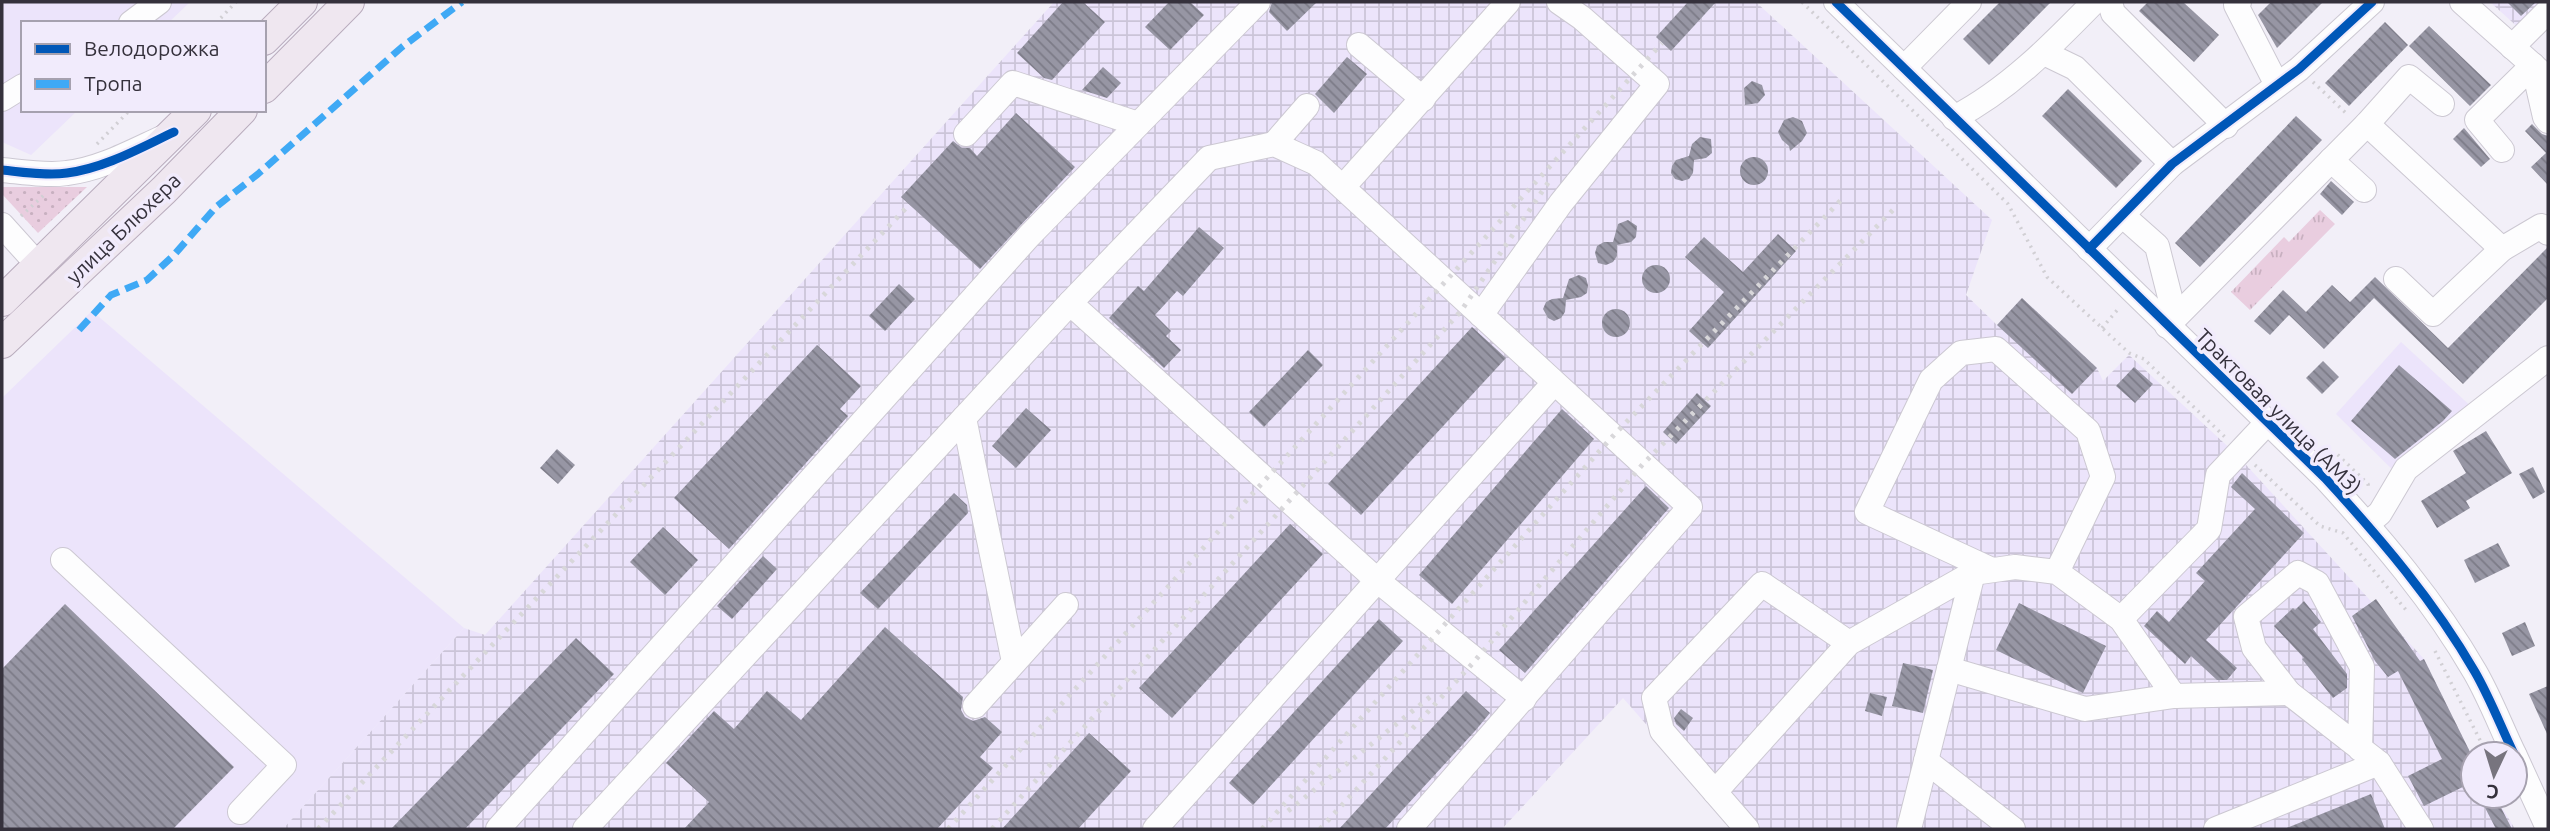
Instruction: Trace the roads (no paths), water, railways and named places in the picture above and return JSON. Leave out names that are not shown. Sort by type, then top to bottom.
[{"type":"main road","points":[[266,38],[302,2]]},
{"type":"main road","points":[[266,86],[349,2]]},
{"type":"main road","name":"улица Блюхера","points":[[2,301],[194,112]]},
{"type":"main road","name":"улица Блюхера","points":[[2,343],[164,190],[240,112]]},
{"type":"street","points":[[134,21],[159,2]]},
{"type":"street","points":[[498,829],[1029,236],[1258,2]]},
{"type":"street","points":[[1343,187],[1507,2]]},
{"type":"street","points":[[1481,315],[1560,203],[1657,84],[1582,18],[1559,2]]},
{"type":"street","name":"Трактовая улица (АМЗ)","points":[[1836,2],[2089,250],[2171,321],[2367,524],[2407,571],[2447,626],[2477,675],[2507,740]]},
{"type":"street","points":[[1904,68],[1969,2]]},
{"type":"street","points":[[1954,118],[1970,110],[2045,53],[2094,2]]},
{"type":"street","points":[[2110,2],[2113,13],[2225,125]]},
{"type":"street","points":[[2239,2],[2236,5],[2277,85]]},
{"type":"street","points":[[2089,250],[2172,164],[2299,69],[2372,2]]},
{"type":"street","points":[[2462,2],[2540,72],[2545,117],[2548,121]]},
{"type":"street","points":[[2512,47],[2548,11]]},
{"type":"street","points":[[1359,45],[1423,99]]},
{"type":"street","points":[[2045,53],[2075,68],[2172,164]]},
{"type":"street","points":[[2502,150],[2477,120],[2540,72]]},
{"type":"street","points":[[2171,321],[2365,126],[2409,77],[2442,104]]},
{"type":"street","points":[[966,134],[1013,83],[1138,124]]},
{"type":"street","points":[[2,99],[21,87]]},
{"type":"street","points":[[1274,144],[1307,106]]},
{"type":"street","points":[[2365,126],[2502,249]]},
{"type":"street","points":[[2,170],[41,174],[67,173],[104,164],[174,132]]},
{"type":"street","points":[[585,829],[1070,303],[1209,158],[1274,144],[1316,163],[1690,507],[1409,829]]},
{"type":"street","points":[[2331,160],[2364,190]]},
{"type":"street","points":[[2122,215],[2157,246],[2171,321]]},
{"type":"street","points":[[2,225],[39,265]]},
{"type":"street","points":[[2396,279],[2433,314],[2502,249],[2541,226],[2548,233]]},
{"type":"street","points":[[1070,303],[1378,581],[1524,699]]},
{"type":"street","points":[[1983,571],[1867,512],[1931,380],[1961,353],[1996,349],[2088,431],[2103,477],[2057,572]]},
{"type":"street","points":[[2367,524],[2381,513],[2406,469],[2548,358]]},
{"type":"street","points":[[1155,829],[1555,383]]},
{"type":"street","points":[[964,418],[1014,662]]},
{"type":"street","points":[[2121,619],[2209,529],[2218,475],[2267,423]]},
{"type":"street","points":[[63,560],[284,765],[240,812]]},
{"type":"street","points":[[1715,792],[1849,643],[1983,571],[2015,567],[2057,572],[2121,619],[2174,696]]},
{"type":"street","points":[[1909,829],[1949,669],[1983,571]]},
{"type":"street","points":[[2369,756],[2362,667],[2317,583],[2298,573],[2246,617],[2254,648],[2289,694],[2369,756],[2421,829]]},
{"type":"street","points":[[1747,829],[1662,731],[1654,698],[1762,584],[1849,643]]},
{"type":"street","points":[[975,706],[1066,605]]},
{"type":"street","points":[[1949,669],[2085,709],[2174,696],[2289,694]]},
{"type":"street","points":[[2216,829],[2369,756]]},
{"type":"street","points":[[1926,761],[2013,829]]},
{"type":"street","name":"Трактовая улица (АМЗ)","points":[[2529,787],[2548,828]]},
{"type":"railway","points":[[948,829],[1662,43]]},
{"type":"railway","points":[[992,829],[1461,311],[1552,177]]},
{"type":"railway","points":[[1262,829],[1613,436],[1845,196]]},
{"type":"railway","points":[[318,829],[907,207]]},
{"type":"railway","points":[[1320,829],[1472,664],[1643,464],[1893,210]]},
{"type":"railway","points":[[1288,811],[1435,693]]}]
